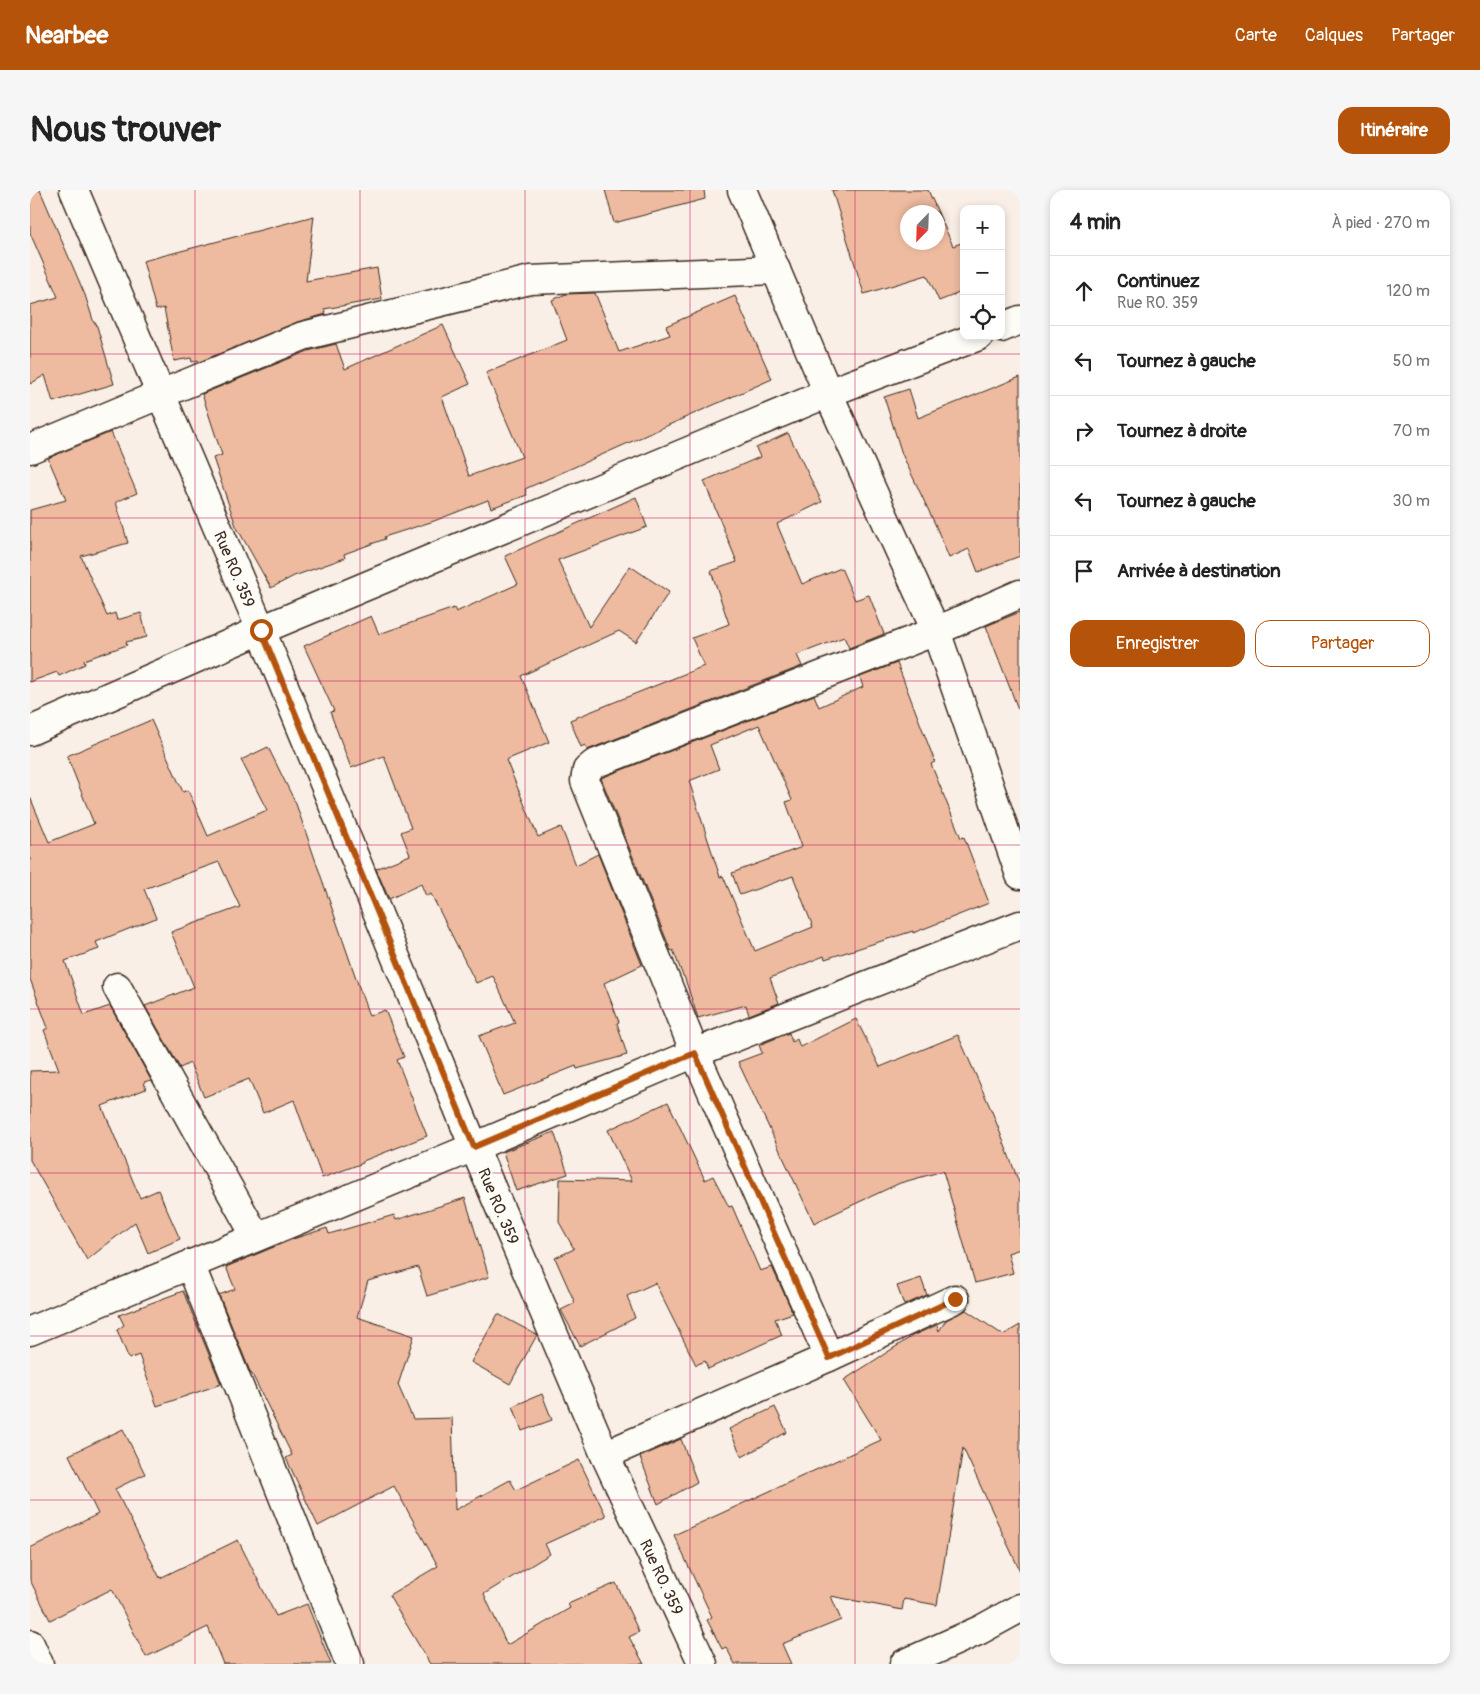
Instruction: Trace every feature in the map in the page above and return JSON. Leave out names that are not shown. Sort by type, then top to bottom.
[{"type":"street","name":"Rue RO. 359","points":[[74,190],[261,630],[474,1147],[605,1455],[702,1664]]},
{"type":"street","points":[[742,190],[828,393],[936,631],[1020,875]]},
{"type":"street","points":[[30,449],[303,336],[530,280],[776,270]]},
{"type":"street","points":[[30,731],[261,630],[828,393],[972,340]]},
{"type":"street","points":[[829,1358],[695,1053],[585,781],[587,770],[594,764],[936,631],[1020,594]]},
{"type":"street","points":[[30,1330],[474,1147],[695,1053],[1020,925]]},
{"type":"street","points":[[117,986],[256,1237]]},
{"type":"street","points":[[190,1264],[350,1664]]},
{"type":"street","points":[[605,1455],[829,1358],[955,1299]]},
{"type":"street","points":[[904,1664],[980,1630],[1020,1608]]},
{"type":"street","points":[[30,1644],[39,1664]]},
{"type":"building","points":[[30,190],[40,190],[85,295],[94,323],[96,323],[114,384],[53,402],[45,375],[30,384],[30,305],[58,297],[30,233]]},
{"type":"building","points":[[605,190],[704,190],[705,199],[614,223]]},
{"type":"building","points":[[832,190],[928,190],[935,205],[900,205],[900,250],[945,250],[945,228],[953,246],[960,243],[960,293],[939,301],[927,275],[864,294]]},
{"type":"building","points":[[314,216],[306,281],[377,268],[382,299],[324,309],[326,314],[297,322],[199,362],[198,360],[192,362],[191,358],[174,361],[164,308],[156,310],[143,261]]},
{"type":"building","points":[[595,293],[619,352],[670,335],[666,326],[735,296],[772,379],[525,489],[527,495],[491,508],[488,500],[434,521],[384,537],[385,539],[344,554],[345,558],[294,576],[271,588],[236,526],[213,458],[222,455],[202,394],[308,351],[336,344],[345,369],[443,325],[470,384],[442,397],[469,476],[522,457],[486,373],[567,340],[552,300],[566,294]]},
{"type":"building","points":[[1020,377],[1020,556],[978,572],[969,549],[949,558],[902,454],[884,397],[909,389],[918,418]]},
{"type":"building","points":[[111,432],[137,493],[116,502],[128,543],[81,556],[107,616],[115,613],[117,620],[141,613],[147,637],[126,642],[127,645],[84,660],[85,664],[59,676],[57,672],[30,682],[30,510],[66,500],[48,458]]},
{"type":"building","points":[[788,433],[822,502],[777,524],[802,584],[841,568],[855,600],[869,595],[884,634],[849,648],[844,637],[797,655],[802,666],[587,750],[585,745],[581,747],[570,720],[704,666],[692,638],[729,624],[711,571],[737,562],[704,481],[760,457],[756,448]]},
{"type":"building","points":[[636,497],[647,527],[558,560],[589,627],[630,566],[669,592],[636,642],[619,631],[521,676],[549,742],[506,760],[538,837],[561,827],[576,865],[598,854],[642,965],[604,983],[619,1022],[617,1023],[627,1055],[577,1069],[576,1066],[503,1095],[479,1036],[515,1023],[493,976],[476,983],[431,894],[426,896],[421,884],[389,899],[376,869],[410,855],[401,832],[411,828],[384,756],[351,768],[330,712],[334,711],[304,646],[371,616],[379,634],[454,608],[456,612],[518,584],[505,556]]},
{"type":"building","points":[[1020,612],[1020,709],[1018,709],[986,626]]},
{"type":"building","points":[[897,663],[935,762],[931,764],[961,838],[964,837],[989,903],[913,933],[913,931],[825,959],[824,956],[770,978],[779,1003],[749,1015],[746,1005],[698,1018],[684,976],[673,950],[671,951],[601,778],[814,695],[819,707],[863,687],[860,677]],"holes":[[[759,725],[792,800],[786,802],[802,847],[732,873],[740,895],[793,876],[813,927],[755,951],[723,876],[720,877],[689,781],[719,769],[710,745]]]},
{"type":"building","points":[[151,720],[183,792],[188,790],[208,836],[267,810],[241,760],[268,747],[296,804],[369,1016],[385,1010],[404,1057],[397,1060],[427,1136],[322,1178],[294,1100],[263,1113],[249,1079],[204,1097],[190,1063],[180,1068],[145,1006],[194,987],[171,932],[240,907],[219,862],[144,889],[156,918],[96,942],[99,949],[65,961],[84,1015],[110,1006],[151,1080],[144,1082],[146,1089],[102,1106],[140,1198],[158,1190],[180,1239],[148,1253],[135,1222],[87,1260],[30,1160],[30,1071],[59,1070],[44,1030],[48,1028],[30,979],[30,797],[49,842],[94,824],[67,756]]},
{"type":"building","points":[[856,1019],[880,1067],[958,1035],[993,1114],[1020,1185],[1020,1249],[1008,1253],[1013,1273],[975,1283],[943,1171],[900,1183],[814,1223],[738,1062],[762,1053],[759,1045],[789,1033],[792,1042],[797,1039],[800,1047]]},
{"type":"building","points":[[668,1102],[705,1180],[713,1176],[729,1207],[732,1206],[760,1271],[772,1267],[793,1313],[775,1319],[782,1335],[708,1369],[705,1361],[696,1365],[655,1283],[627,1296],[635,1318],[580,1346],[561,1310],[575,1303],[555,1258],[574,1249],[559,1222],[560,1179],[632,1181],[608,1130]]},
{"type":"building","points":[[554,1132],[568,1174],[516,1191],[503,1152]]},
{"type":"building","points":[[465,1198],[489,1277],[427,1296],[418,1267],[368,1281],[357,1317],[414,1336],[398,1385],[413,1419],[452,1418],[455,1510],[510,1480],[516,1490],[579,1460],[606,1516],[545,1544],[550,1554],[484,1594],[507,1645],[570,1608],[568,1604],[616,1583],[639,1632],[629,1637],[644,1664],[430,1664],[389,1595],[438,1566],[394,1486],[318,1526],[286,1458],[292,1455],[251,1374],[219,1295],[235,1289],[226,1267],[293,1239],[327,1228],[329,1234],[394,1215],[396,1220]]},
{"type":"building","points":[[921,1278],[927,1295],[904,1305],[897,1286]]},
{"type":"building","points":[[183,1291],[221,1384],[157,1406],[139,1355],[129,1359],[117,1330],[124,1325],[119,1315]]},
{"type":"building","points":[[966,1310],[1003,1335],[1020,1325],[1020,1571],[963,1448],[937,1605],[904,1599],[902,1610],[831,1596],[841,1620],[782,1644],[791,1664],[735,1664],[726,1647],[722,1649],[707,1620],[712,1617],[674,1535],[881,1440],[844,1380],[914,1335],[937,1325],[939,1331],[946,1320]]},
{"type":"building","points":[[498,1314],[537,1335],[510,1384],[471,1362]]},
{"type":"building","points":[[542,1394],[552,1420],[522,1431],[513,1406]]},
{"type":"building","points":[[775,1407],[787,1432],[742,1457],[729,1429]]},
{"type":"building","points":[[123,1429],[145,1474],[115,1489],[160,1578],[238,1540],[276,1616],[307,1604],[331,1664],[223,1664],[208,1627],[146,1657],[112,1589],[50,1620],[30,1580],[30,1548],[98,1514],[69,1455]]},
{"type":"building","points":[[681,1439],[697,1482],[658,1504],[640,1457]]},
{"type":"route","points":[[261,630],[474,1147],[695,1053],[829,1358],[955,1299]]}]
